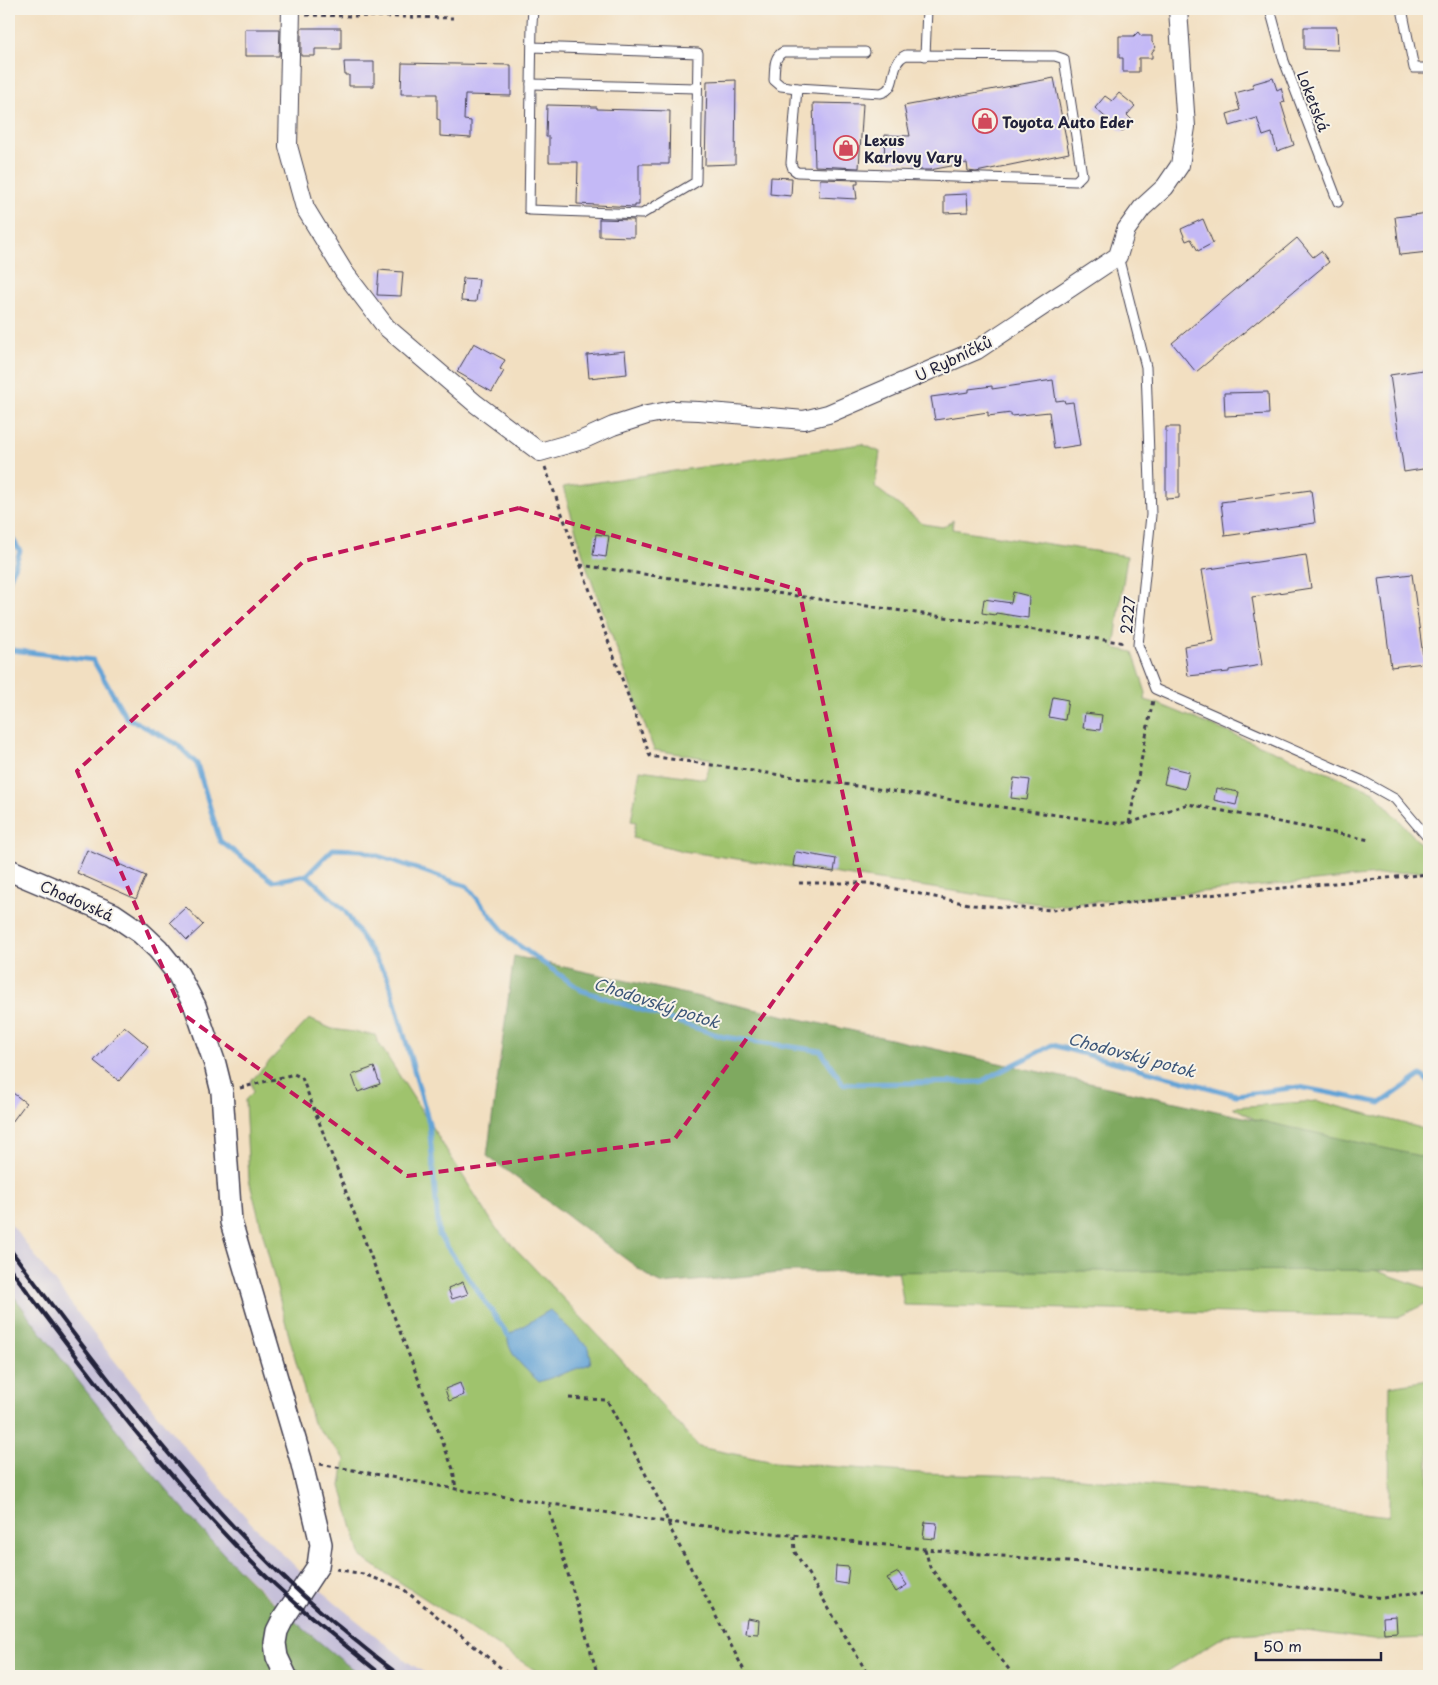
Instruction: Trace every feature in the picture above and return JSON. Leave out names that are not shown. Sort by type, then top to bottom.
[{"type":"street","points":[[1118,256],[1126,230],[1142,208],[1165,187],[1180,165],[1186,127],[1178,9]]},
{"type":"street","points":[[291,12],[288,146],[305,208],[344,272],[386,327],[476,404],[540,452]]},
{"type":"street","name":"U Rybníčků","points":[[540,452],[582,440],[613,426],[647,415],[673,410],[804,420],[828,414],[977,350],[1118,256]]},
{"type":"street","name":"Chodovská","points":[[9,870],[113,914],[141,933],[158,949],[178,974],[195,1006],[215,1064],[222,1092],[231,1222],[301,1460],[321,1544],[318,1566]]},
{"type":"street","points":[[286,1676],[277,1657],[275,1643],[277,1632],[283,1619],[318,1566]]},
{"type":"lane","points":[[532,47],[698,53],[696,182],[642,214],[529,210],[531,84],[533,9]]},
{"type":"lane","points":[[925,56],[927,9]]},
{"type":"lane","name":"Loketská","points":[[1270,9],[1284,60],[1338,202]]},
{"type":"lane","points":[[1402,9],[1414,68],[1429,68]]},
{"type":"lane","points":[[796,88],[791,163],[793,169],[797,172],[1076,181],[1082,175],[1064,59],[1055,56],[906,55],[900,58],[896,64],[890,88],[881,93],[796,88],[781,86],[774,80],[776,59],[778,54],[783,52],[865,52]]},
{"type":"lane","points":[[531,84],[697,88]]},
{"type":"lane","name":"2227","points":[[1118,256],[1146,368],[1150,515],[1138,645],[1155,689]]},
{"type":"lane","points":[[1155,689],[1361,780],[1395,799],[1429,839]]},
{"type":"path","points":[[291,12],[453,18]]},
{"type":"path","points":[[540,452],[650,756],[1102,822],[1129,823],[1188,804],[1370,840]]},
{"type":"path","points":[[580,565],[1138,645]]},
{"type":"path","points":[[1129,823],[1155,689]]},
{"type":"path","points":[[799,883],[867,883],[973,904],[1052,910],[1429,874]]},
{"type":"path","points":[[222,1092],[294,1074],[302,1078],[453,1469],[456,1489]]},
{"type":"path","points":[[569,1398],[607,1400],[661,1504],[667,1522],[747,1676]]},
{"type":"path","points":[[301,1460],[456,1489],[667,1522],[926,1549],[1179,1572],[1383,1598],[1429,1590]]},
{"type":"path","points":[[550,1504],[550,1513],[598,1676]]},
{"type":"path","points":[[794,1536],[795,1552],[869,1676]]},
{"type":"path","points":[[926,1549],[930,1567],[1014,1676]]},
{"type":"path","points":[[318,1566],[363,1574],[402,1588],[511,1676]]},
{"type":"highlighted area","points":[[519,508],[799,590],[861,879],[674,1140],[407,1176],[183,1014],[77,771],[304,561]]},
{"type":"shaded area","points":[[9,1221],[102,1345],[174,1435],[253,1525],[334,1602],[408,1662],[430,1676],[361,1676],[308,1634],[222,1553],[142,1462],[9,1290]]},
{"type":"green space","points":[[862,444],[880,452],[875,487],[923,524],[943,527],[953,520],[952,529],[1127,556],[1114,648],[1133,652],[1146,693],[1145,700],[1159,704],[1374,792],[1424,848],[1429,856],[1429,870],[1054,906],[683,851],[633,838],[636,822],[631,821],[640,770],[706,779],[711,759],[654,750],[588,571],[563,487]]},
{"type":"green space","points":[[514,956],[1429,1158],[1429,1270],[791,1272],[662,1284],[487,1156]]},
{"type":"green space","points":[[309,1019],[332,1029],[375,1035],[496,1228],[616,1354],[699,1447],[774,1462],[919,1473],[1070,1477],[1211,1491],[1276,1503],[1389,1516],[1390,1386],[1429,1380],[1429,1638],[1374,1640],[1299,1630],[1226,1635],[1160,1676],[544,1676],[361,1557],[341,1486],[345,1459],[313,1423],[249,1179],[245,1100],[253,1092],[251,1081]]},
{"type":"green space","points":[[1318,1101],[1429,1130],[1429,1166],[1301,1145],[1233,1107]]},
{"type":"green space","points":[[896,1258],[1357,1264],[1429,1289],[1429,1300],[1427,1303],[1398,1317],[904,1305]]},
{"type":"green space","points":[[9,1290],[112,1424],[194,1521],[238,1569],[272,1601],[361,1676],[9,1676]]},
{"type":"water","points":[[550,1310],[589,1348],[591,1358],[590,1364],[539,1382],[523,1367],[510,1349],[508,1335]]},
{"type":"building","points":[[1304,27],[1337,27],[1338,50],[1304,49]]},
{"type":"building","points":[[301,28],[341,28],[341,49],[315,49],[315,56],[301,56]]},
{"type":"building","points":[[245,29],[280,29],[279,56],[245,56]]},
{"type":"building","points":[[1138,32],[1141,36],[1152,36],[1152,42],[1156,47],[1152,52],[1152,58],[1139,58],[1139,72],[1123,72],[1123,58],[1119,58],[1119,36],[1134,36]]},
{"type":"building","points":[[344,62],[374,62],[374,86],[349,86],[349,75],[345,75]]},
{"type":"building","points":[[402,63],[511,65],[511,96],[465,95],[464,120],[471,121],[471,138],[440,136],[440,120],[437,119],[437,94],[401,94]]},
{"type":"building","name":"Toyota Auto Eder","points":[[1054,78],[1069,153],[976,172],[968,171],[967,163],[930,170],[916,170],[915,162],[884,161],[885,135],[910,136],[904,106]]},
{"type":"building","points":[[1273,78],[1277,90],[1281,88],[1285,102],[1281,103],[1294,145],[1277,151],[1272,133],[1263,136],[1257,118],[1230,126],[1227,114],[1240,110],[1235,93],[1254,88],[1252,84]]},
{"type":"building","points":[[736,80],[735,164],[705,165],[707,81]]},
{"type":"building","points":[[1119,93],[1135,106],[1127,115],[1133,121],[1122,132],[1095,108],[1105,96],[1112,101]]},
{"type":"building","name":"Lexus Karlovy Vary","points":[[813,103],[863,104],[859,168],[815,166]]},
{"type":"building","points":[[547,105],[591,106],[597,107],[597,109],[670,111],[669,164],[639,164],[639,205],[635,205],[635,207],[577,204],[578,162],[549,162],[549,137],[546,137]]},
{"type":"building","points":[[771,177],[792,178],[791,196],[770,194]]},
{"type":"building","points":[[820,179],[858,180],[858,184],[855,184],[857,199],[819,197]]},
{"type":"building","points":[[967,194],[968,212],[944,213],[944,195]]},
{"type":"building","points":[[1429,213],[1429,252],[1400,255],[1395,217]]},
{"type":"building","points":[[599,219],[634,220],[634,237],[599,236]]},
{"type":"building","points":[[1203,219],[1213,243],[1198,251],[1191,239],[1186,241],[1181,229]]},
{"type":"building","points":[[1297,238],[1313,257],[1321,251],[1329,262],[1196,372],[1172,343]]},
{"type":"building","points":[[379,270],[403,272],[401,296],[377,295]]},
{"type":"building","points":[[463,278],[479,279],[476,302],[461,301]]},
{"type":"building","points":[[474,343],[505,360],[500,369],[504,371],[492,392],[457,372]]},
{"type":"building","points":[[625,351],[627,374],[589,378],[587,355]]},
{"type":"building","points":[[1429,369],[1429,468],[1404,472],[1390,375]]},
{"type":"building","points":[[1053,380],[1056,401],[1073,402],[1080,445],[1054,449],[1049,412],[1011,416],[1011,413],[988,416],[988,412],[935,420],[931,397],[969,392],[969,389],[992,386],[992,389]]},
{"type":"building","points":[[1268,392],[1269,414],[1225,416],[1224,393]]},
{"type":"building","points":[[1166,427],[1179,427],[1179,498],[1166,499]]},
{"type":"building","points":[[1311,490],[1315,523],[1225,536],[1221,502]]},
{"type":"building","points":[[596,534],[609,536],[606,557],[593,555]]},
{"type":"building","points":[[1306,555],[1311,588],[1252,597],[1262,665],[1229,670],[1229,672],[1188,676],[1184,646],[1214,641],[1202,570]]},
{"type":"building","points":[[1412,574],[1424,663],[1391,667],[1379,578]]},
{"type":"building","points":[[1013,592],[1029,596],[1028,618],[996,613],[995,615],[982,613],[984,599],[1011,603]]},
{"type":"building","points":[[1053,697],[1068,700],[1065,720],[1049,717]]},
{"type":"building","points":[[1085,713],[1102,715],[1100,730],[1083,728]]},
{"type":"building","points":[[1168,767],[1189,772],[1185,789],[1164,784]]},
{"type":"building","points":[[1014,778],[1030,780],[1027,800],[1011,798]]},
{"type":"building","points":[[1216,788],[1239,792],[1236,805],[1214,800]]},
{"type":"building","points":[[87,850],[146,876],[136,899],[77,873]]},
{"type":"building","points":[[795,853],[836,859],[834,872],[793,866]]},
{"type":"building","points":[[186,907],[203,925],[187,940],[170,922]]},
{"type":"building","points":[[124,1026],[148,1046],[119,1081],[94,1061]]},
{"type":"building","points":[[374,1067],[380,1084],[358,1092],[352,1075]]},
{"type":"building","points":[[9,1090],[26,1103],[9,1126]]},
{"type":"building","points":[[463,1282],[468,1294],[452,1299],[448,1288]]},
{"type":"building","points":[[460,1383],[464,1395],[449,1401],[445,1389]]},
{"type":"building","points":[[925,1522],[937,1523],[935,1539],[923,1538]]},
{"type":"building","points":[[836,1566],[849,1567],[847,1584],[835,1582]]},
{"type":"building","points":[[898,1572],[907,1585],[896,1592],[887,1578]]},
{"type":"building","points":[[1396,1616],[1397,1632],[1384,1633],[1383,1617]]},
{"type":"building","points":[[747,1618],[759,1620],[758,1634],[745,1633]]},
{"type":"waterway","name":"Chodovský potok","points":[[9,533],[20,551],[9,581]]},
{"type":"waterway","name":"Chodovský potok","points":[[9,646],[12,650],[93,660],[126,717],[177,744],[197,764],[220,841],[273,881],[307,875],[333,849],[361,850],[467,886],[510,939],[581,990],[724,1037],[821,1051],[843,1084],[980,1082],[1052,1045],[1236,1095],[1299,1087],[1381,1103],[1421,1075],[1429,1082]]},
{"type":"waterway","points":[[307,875],[345,911],[388,978],[429,1123],[439,1235],[508,1335]]},
{"type":"railway","points":[[9,1248],[129,1405],[170,1456],[214,1505],[259,1553],[306,1598],[356,1641],[401,1676]]},
{"type":"railway","points":[[9,1267],[117,1408],[173,1477],[203,1510],[287,1596],[383,1676]]},
{"type":"place","name":"Toyota Auto Eder","points":[[985,121]]},
{"type":"place","name":"Lexus Karlovy Vary","points":[[846,148]]}]
